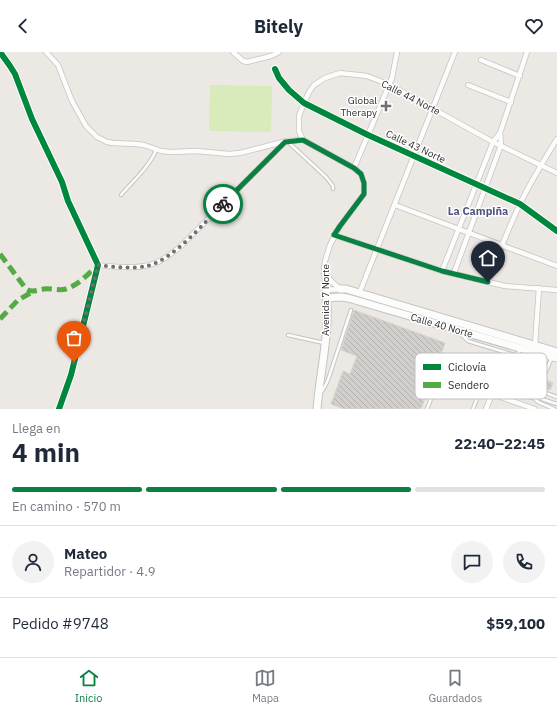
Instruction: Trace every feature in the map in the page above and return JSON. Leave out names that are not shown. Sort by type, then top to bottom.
[{"type":"street","points":[[0,52],[15,74],[32,120],[62,182],[68,201],[98,265],[71,375],[59,409]]},
{"type":"street","points":[[46,52],[58,65],[72,101],[86,126],[97,136],[107,142],[144,145],[171,152],[197,150],[229,154],[240,153],[286,141],[303,140]]},
{"type":"street","points":[[232,52],[243,61],[247,62],[279,52]]},
{"type":"street","points":[[354,168],[390,84],[394,73],[397,52]]},
{"type":"street","points":[[359,294],[455,52]]},
{"type":"street","points":[[442,271],[493,142],[500,133],[527,52]]},
{"type":"street","points":[[481,60],[520,76]]},
{"type":"street","name":"Calle 43 Norte","points":[[275,69],[279,78],[289,90],[304,102],[368,135],[520,204],[557,231]]},
{"type":"street","name":"Calle 44 Norte","points":[[303,140],[299,130],[299,116],[304,102],[314,85],[325,78],[340,73],[367,76],[390,84],[493,142],[557,173]]},
{"type":"street","points":[[468,85],[511,102]]},
{"type":"street","points":[[454,274],[501,145],[500,133]]},
{"type":"street","points":[[488,282],[520,204],[557,139]]},
{"type":"street","name":"Avenida 7 Norte","points":[[303,140],[354,168],[361,174],[364,183],[364,194],[334,235],[325,261],[324,270],[327,298],[327,330],[316,409]]},
{"type":"street","points":[[98,265],[140,267],[157,262],[171,254],[286,141]]},
{"type":"street","points":[[395,205],[557,266]]},
{"type":"street","points":[[334,235],[454,274],[505,286],[557,289]]},
{"type":"street","points":[[324,270],[331,281],[340,289]]},
{"type":"street","points":[[535,345],[538,288]]},
{"type":"street","name":"Calle 40 Norte","points":[[326,290],[346,289],[535,345],[555,356]]},
{"type":"street","name":"Calle 40 Norte","points":[[327,298],[348,298],[523,350],[539,353]]},
{"type":"street","points":[[486,409],[490,399]]},
{"type":"street","points":[[506,399],[535,409]]},
{"type":"lane","points":[[286,141],[326,177],[333,186],[333,190]]},
{"type":"lane","points":[[121,195],[153,157],[156,149]]},
{"type":"lane","points":[[318,393],[323,390],[328,380],[351,310]]},
{"type":"lane","points":[[288,335],[324,343]]},
{"type":"lane","points":[[547,371],[555,356]]},
{"type":"lane","points":[[547,393],[557,397]]},
{"type":"lane","points":[[427,409],[431,399]]},
{"type":"lane","points":[[473,409],[477,399]]},
{"type":"lane","points":[[534,399],[556,409]]},
{"type":"lane","points":[[543,399],[557,404]]},
{"type":"green space","points":[[210,85],[272,86],[271,132],[209,131]]},
{"type":"building","points":[[354,310],[445,343],[441,353],[415,353],[415,399],[425,399],[421,409],[344,409],[331,404],[343,371],[350,374],[357,356],[341,350]]},
{"type":"building","points":[[547,380],[553,383],[550,390],[547,389]]},
{"type":"marked path","points":[[0,254],[26,289],[30,291],[66,289],[78,282],[96,267]]},
{"type":"marked path","points":[[0,319],[18,300],[34,291]]},
{"type":"cycle path","points":[[0,52],[15,74],[32,119],[62,182],[68,201],[98,265],[71,375],[59,409]]},
{"type":"cycle path","points":[[275,69],[279,78],[289,90],[304,103],[368,135],[520,204],[557,231]]},
{"type":"way so far","points":[[74,362],[98,265],[140,267],[157,262],[181,246],[223,204]]},
{"type":"place","name":"Global Therapy","points":[[386,106]]},
{"type":"district","name":"La Campiña","points":[[478,211]]},
{"type":"route","points":[[223,204],[285,142],[303,140],[354,168],[361,174],[364,183],[364,194],[334,235],[442,271],[488,282]]}]
